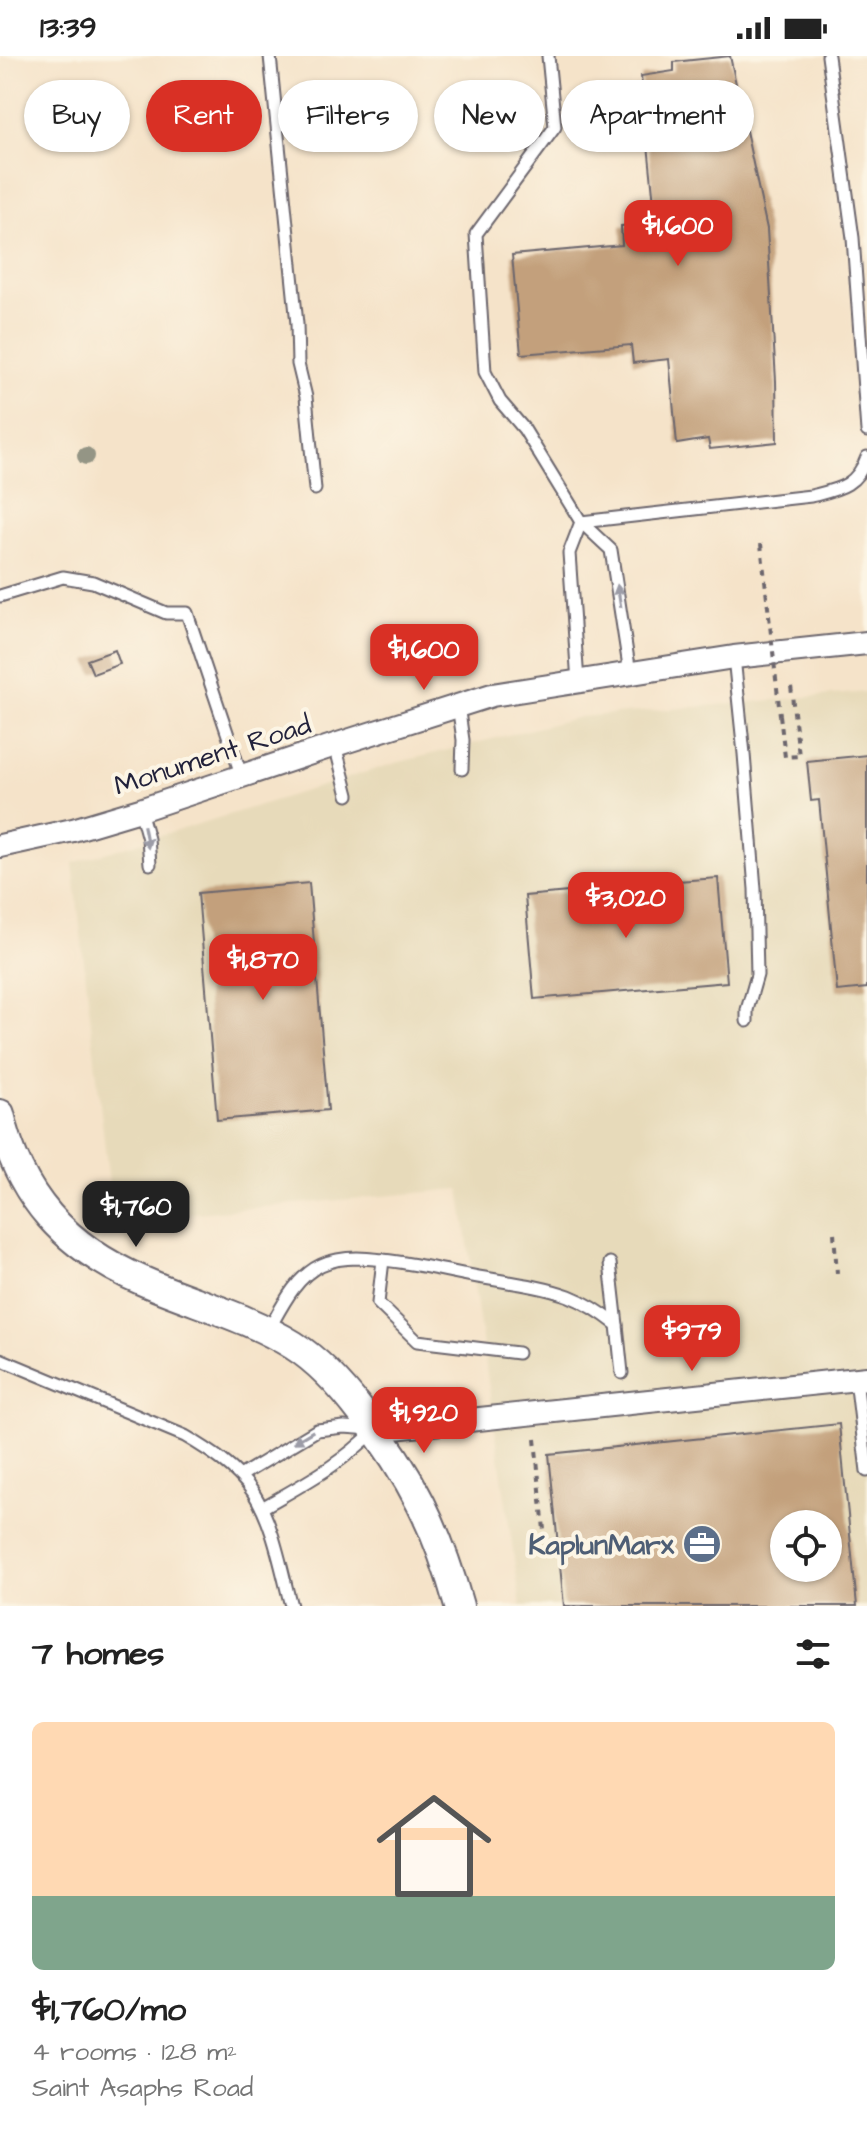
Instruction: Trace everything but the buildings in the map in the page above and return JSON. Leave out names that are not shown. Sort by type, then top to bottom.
[{"type":"street","name":"Monument Road","points":[[0,846],[73,830],[140,810],[458,705],[504,693],[734,657],[867,643]]},
{"type":"street","points":[[0,1114],[12,1156],[35,1198],[55,1223],[79,1245],[144,1282],[232,1315],[294,1346],[350,1398],[392,1453],[426,1511],[459,1606]]},
{"type":"street","points":[[375,1430],[862,1378]]},
{"type":"lane","points":[[270,56],[297,324],[298,364],[306,397],[315,489]]},
{"type":"lane","points":[[548,56],[555,127],[476,234],[485,372],[500,401],[524,429],[581,522],[611,550],[630,673]]},
{"type":"lane","points":[[828,56],[861,258],[867,431]]},
{"type":"lane","points":[[581,522],[811,496],[845,487],[863,468],[867,457]]},
{"type":"lane","points":[[578,682],[569,553],[581,522]]},
{"type":"lane","points":[[0,596],[63,577],[93,582],[166,613],[187,613],[242,777]]},
{"type":"lane","points":[[734,657],[756,902],[757,975],[747,1021]]},
{"type":"lane","points":[[458,705],[463,740],[462,769]]},
{"type":"lane","points":[[335,745],[348,795]]},
{"type":"lane","points":[[140,810],[148,839],[150,864]]},
{"type":"lane","points":[[268,1332],[290,1293],[304,1277],[319,1266],[355,1258],[383,1260],[566,1295],[600,1312],[617,1325]]},
{"type":"lane","points":[[383,1260],[378,1303],[417,1341],[518,1353]]},
{"type":"lane","points":[[610,1263],[622,1373]]},
{"type":"lane","points":[[0,1359],[167,1427],[199,1444],[240,1476],[262,1508],[291,1606]]},
{"type":"lane","points":[[862,1378],[867,1471]]},
{"type":"lane","points":[[240,1476],[317,1430],[344,1427],[375,1430]]},
{"type":"lane","points":[[262,1508],[333,1467],[375,1430]]},
{"type":"path","points":[[761,544],[785,757],[799,756],[791,686]]},
{"type":"path","points":[[834,1233],[837,1273]]},
{"type":"path","points":[[535,1439],[544,1530]]},
{"type":"shaded area","points":[[867,692],[867,1606],[521,1606],[460,1189],[153,1217],[110,1192],[73,863],[396,763],[580,717]]},
{"type":"place","name":"KaplunMarx","points":[[702,1544]]}]
